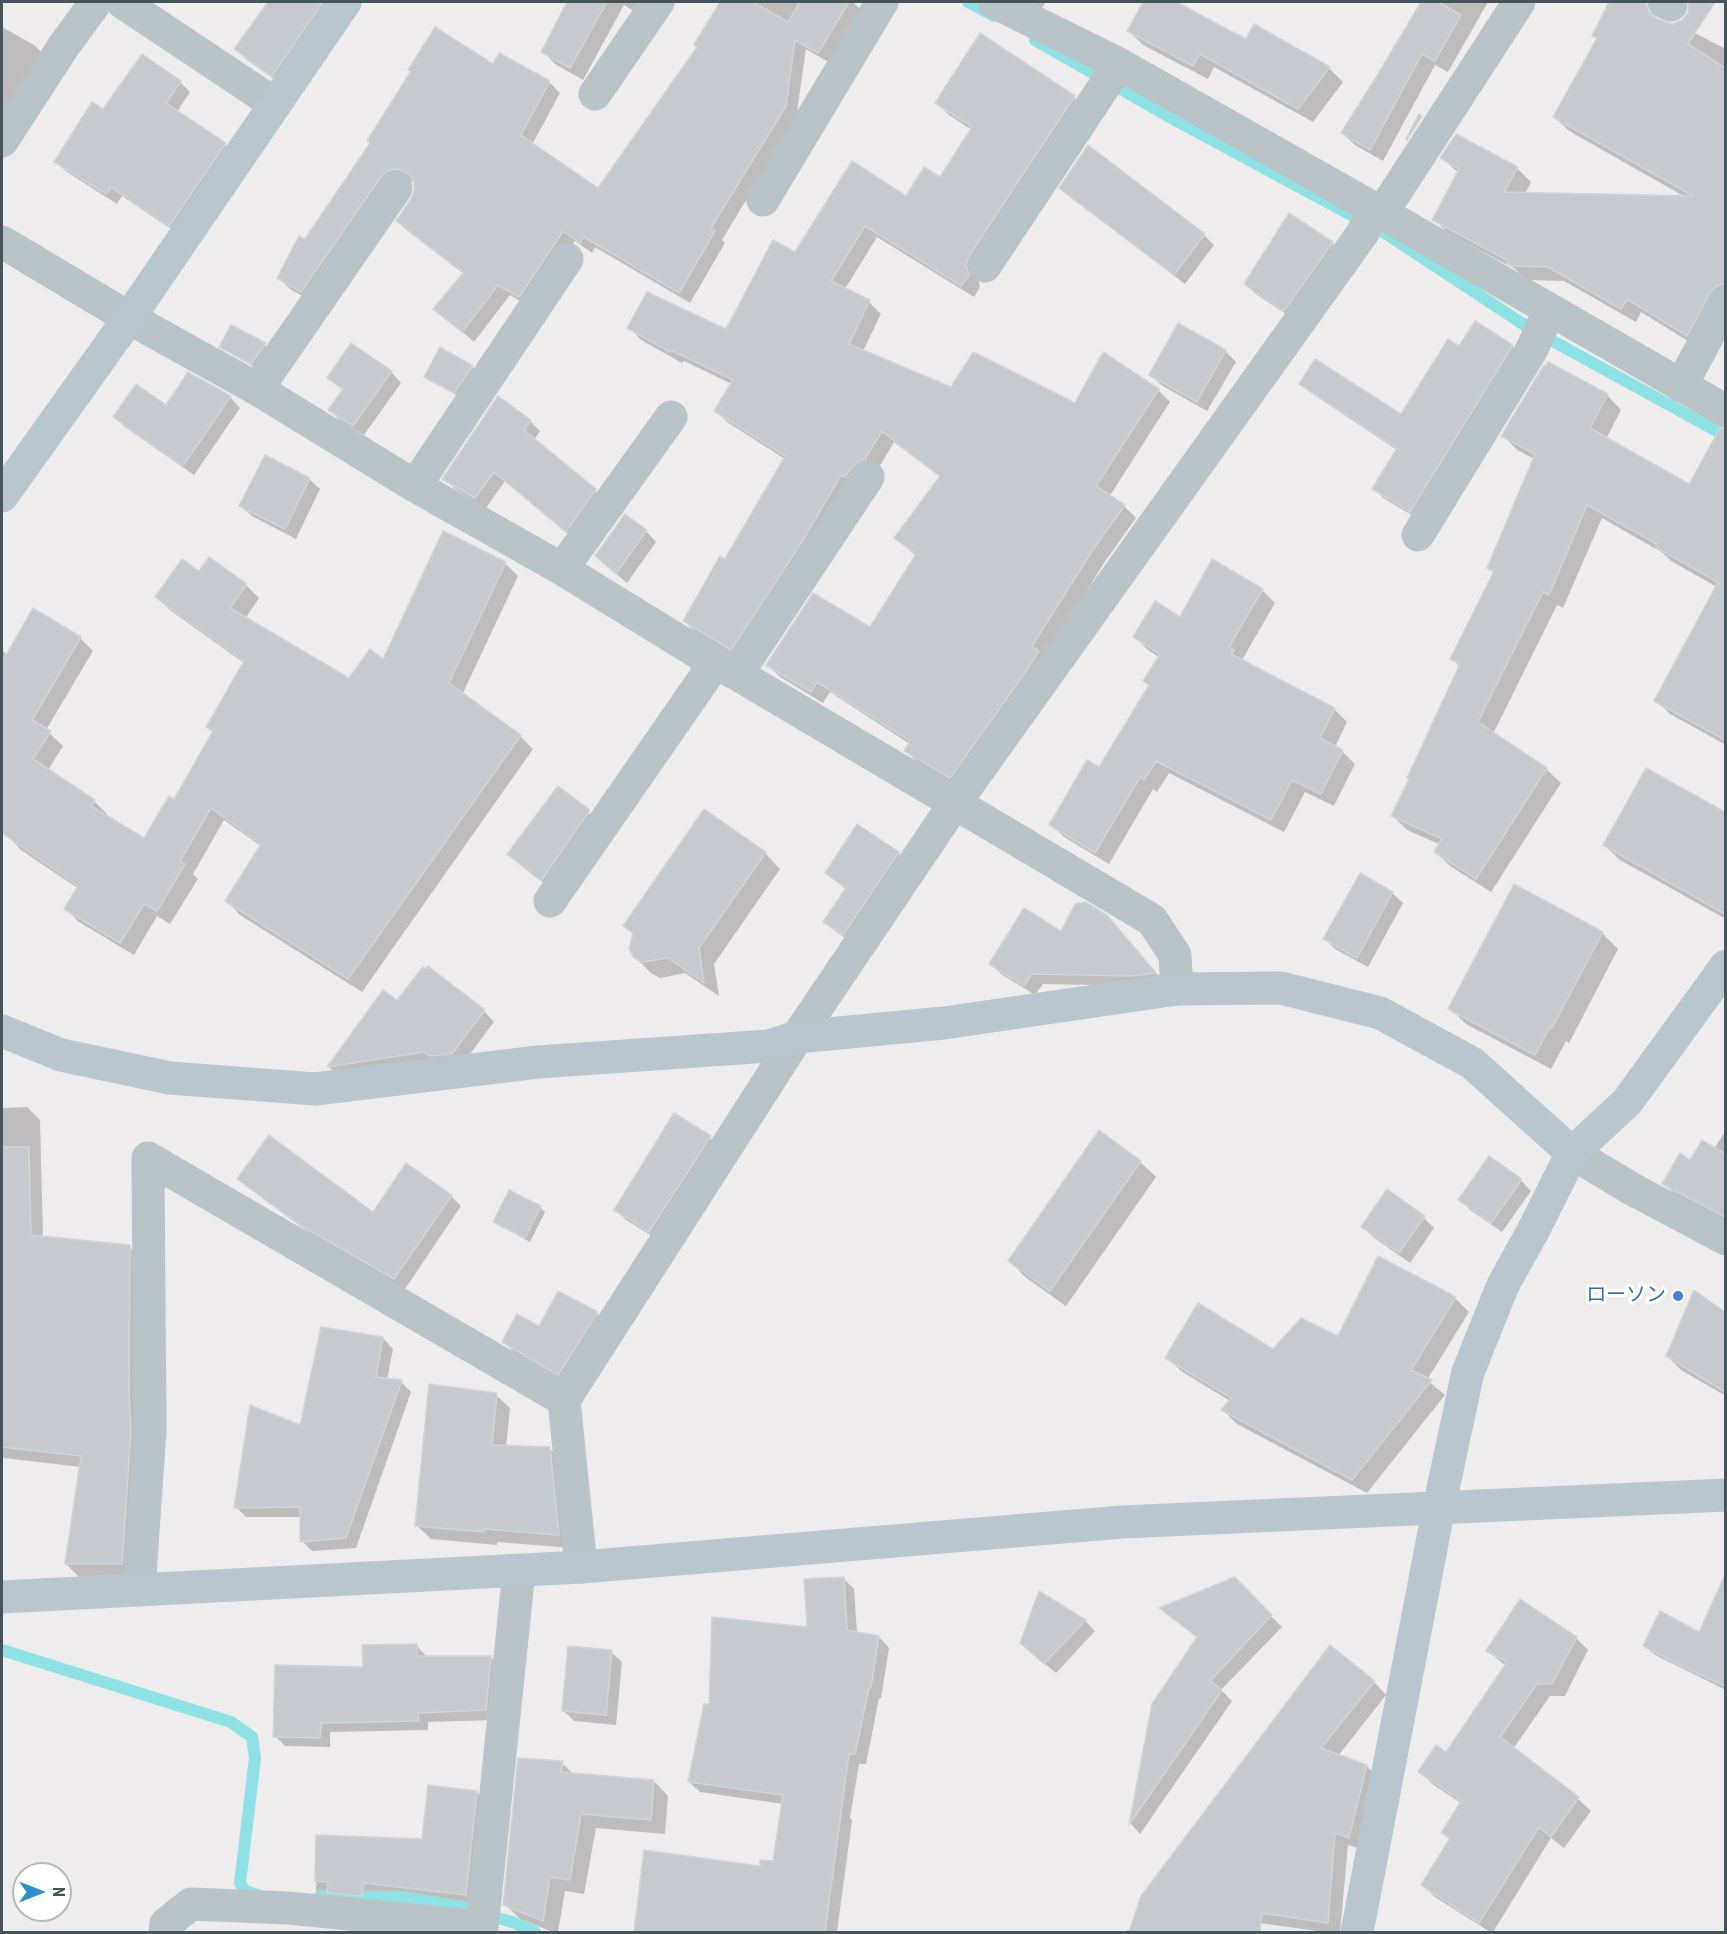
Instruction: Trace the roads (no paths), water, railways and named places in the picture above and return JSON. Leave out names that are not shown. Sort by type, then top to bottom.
[{"type":"street","points":[[2,141],[96,2]]},
{"type":"street","points":[[122,2],[275,104]]},
{"type":"street","points":[[2,496],[129,318],[345,2]]},
{"type":"street","points":[[595,94],[658,2]]},
{"type":"street","points":[[763,200],[882,2]]},
{"type":"street","points":[[994,2],[1118,66],[1373,219],[1542,328],[1681,387],[1725,411]]},
{"type":"street","points":[[580,1567],[564,1400],[797,1037],[955,803],[1373,219],[1519,2]]},
{"type":"street","points":[[985,266],[1118,66]]},
{"type":"street","points":[[257,389],[396,188]]},
{"type":"street","points":[[2,242],[129,318],[257,389],[416,486],[562,569],[1152,920],[1175,955],[1177,989]]},
{"type":"street","points":[[416,486],[567,259]]},
{"type":"street","points":[[1681,387],[1725,302]]},
{"type":"street","points":[[1418,535],[1542,328]]},
{"type":"street","points":[[562,569],[671,417]]},
{"type":"street","points":[[550,902],[868,477]]},
{"type":"street","points":[[1357,1932],[1439,1506],[1468,1372],[1503,1285],[1533,1232],[1572,1153],[1627,1102],[1725,966]]},
{"type":"street","points":[[2,1031],[61,1055],[170,1078],[315,1089],[537,1062],[769,1046],[797,1037],[944,1023],[1177,989],[1281,988],[1380,1013],[1472,1063],[1572,1153],[1632,1189],[1725,1239]]},
{"type":"street","points":[[139,1589],[150,1431],[148,1158],[564,1400]]},
{"type":"street","points":[[2,1597],[580,1567],[1122,1522],[1439,1506],[1725,1495]]},
{"type":"street","points":[[165,1932],[166,1924],[191,1904],[486,1921],[519,1571]]},
{"type":"waterway","points":[[968,2],[994,16]]},
{"type":"waterway","points":[[1035,40],[1175,120],[1366,223]]},
{"type":"waterway","points":[[1382,231],[1529,328],[1726,436]]},
{"type":"waterway","points":[[2,1650],[231,1722],[252,1737],[255,1758],[240,1883],[245,1891],[257,1895]]},
{"type":"waterway","points":[[320,1896],[401,1897],[462,1907],[515,1923],[535,1932]]},
{"type":"place","name":"ローソン","points":[[1678,1296]]}]
